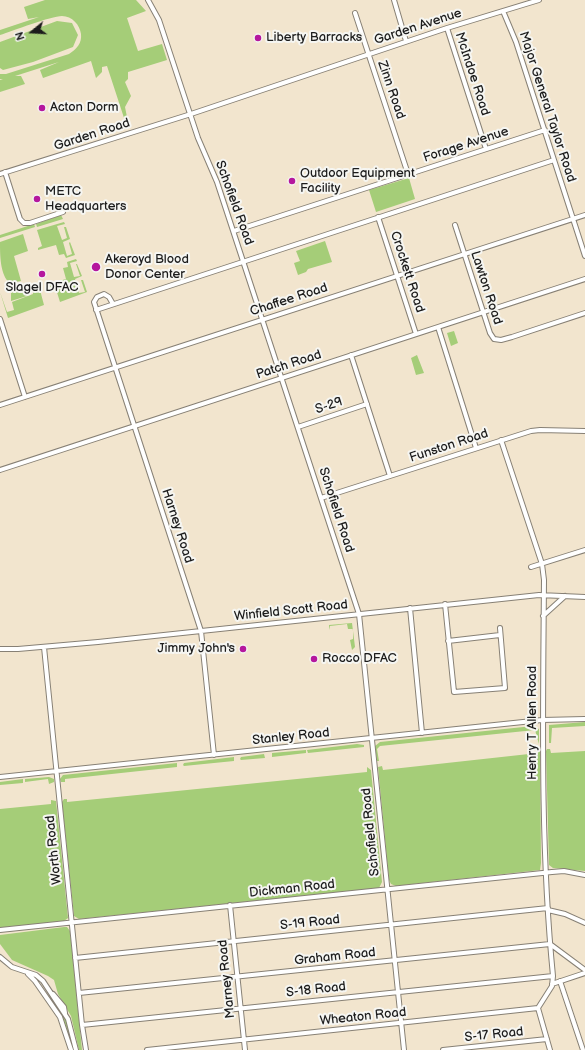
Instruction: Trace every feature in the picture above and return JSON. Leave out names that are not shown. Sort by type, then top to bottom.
[{"type":"street","name":"Schofield Road","points":[[148,0],[159,20],[198,138],[218,182],[359,614],[404,1050]]},
{"type":"street","points":[[394,0],[406,41]]},
{"type":"street","name":"Garden Avenue","points":[[191,114],[406,41],[539,0]]},
{"type":"street","name":"Major General Taylor Road","points":[[503,11],[516,42],[585,256]]},
{"type":"street","name":"Zinn Road","points":[[355,13],[408,174]]},
{"type":"street","name":"McIndoe Road","points":[[446,28],[486,149]]},
{"type":"street","name":"Garden Road","points":[[0,174],[191,114]]},
{"type":"street","name":"Forage Avenue","points":[[234,231],[545,130]]},
{"type":"street","points":[[112,304],[107,295],[100,296],[94,302],[96,310],[554,160]]},
{"type":"street","points":[[5,172],[20,219],[24,223],[30,223],[64,212]]},
{"type":"street","name":"Chaffee Road","points":[[0,405],[585,215]]},
{"type":"street","name":"Crockett Road","points":[[378,217],[416,334]]},
{"type":"street","name":"Lawton Road","points":[[455,225],[494,339],[501,340],[512,338],[585,313]]},
{"type":"street","name":"Patch Road","points":[[0,470],[585,279]]},
{"type":"street","name":"Harney Road","points":[[96,310],[200,631],[214,755]]},
{"type":"street","points":[[0,318],[25,397]]},
{"type":"street","points":[[438,327],[476,448]]},
{"type":"street","points":[[350,355],[390,476]]},
{"type":"street","name":"S-29","points":[[298,427],[367,404]]},
{"type":"street","name":"Funston Road","points":[[321,498],[501,440],[540,430],[585,431]]},
{"type":"street","name":"Henry T Allen Road","points":[[501,440],[542,564],[544,595],[542,720],[546,873],[553,976],[552,984],[538,1008]]},
{"type":"street","points":[[531,567],[585,550]]},
{"type":"street","name":"Winfield Scott Road","points":[[0,649],[44,647],[445,604],[544,595],[585,597]]},
{"type":"street","points":[[543,616],[565,596]]},
{"type":"street","points":[[445,604],[454,692],[505,688],[500,628]]},
{"type":"street","points":[[410,608],[422,733]]},
{"type":"street","points":[[448,641],[500,635]]},
{"type":"street","name":"Worth Road","points":[[44,647],[75,958],[86,1050]]},
{"type":"street","name":"Stanley Road","points":[[0,777],[542,720],[585,719]]},
{"type":"street","name":"Dickman Road","points":[[0,930],[564,871],[585,875]]},
{"type":"street","name":"Marney Road","points":[[230,905],[245,1050]]},
{"type":"street","name":"S-19 Road","points":[[75,958],[391,924],[548,909],[565,914],[585,923]]},
{"type":"street","points":[[550,944],[585,970]]},
{"type":"street","name":"Graham Road","points":[[79,992],[550,944]]},
{"type":"street","points":[[0,957],[6,964],[28,974],[40,977],[65,1013],[76,1050]]},
{"type":"street","points":[[552,984],[585,973]]},
{"type":"street","points":[[28,974],[35,981],[60,1017],[71,1050]]},
{"type":"street","name":"S-18 Road","points":[[82,1025],[553,976]]},
{"type":"street","points":[[560,981],[583,1050]]},
{"type":"street","points":[[538,1008],[550,1050]]},
{"type":"street","name":"Wheaton Road","points":[[147,1050],[538,1008]]},
{"type":"street","name":"S-17 Road","points":[[443,1050],[546,1039]]},
{"type":"green space","points":[[45,0],[136,0],[146,11],[127,18],[138,51],[162,44],[167,60],[128,72],[128,79],[125,82],[131,96],[125,107],[129,127],[127,127],[107,66],[102,67],[102,72],[96,78],[91,61],[43,78],[40,70],[59,62],[15,76],[21,76],[25,84],[0,92],[0,80],[3,79],[0,79],[0,74],[6,74],[69,54],[77,48],[80,43],[81,34],[77,24],[66,16],[41,21],[0,35],[0,30],[39,17],[28,19],[24,7]]},
{"type":"green space","points":[[57,21],[72,23],[78,35],[73,47],[33,62],[3,70],[0,68],[0,42]]},
{"type":"green space","points":[[409,178],[415,199],[376,212],[369,190]]},
{"type":"green space","points":[[61,215],[63,219],[37,227],[36,224]]},
{"type":"green space","points":[[64,222],[65,224],[57,226],[62,240],[67,238],[64,227],[66,227],[70,239],[63,242],[67,256],[72,254],[70,242],[75,255],[66,258],[64,254],[59,255],[56,245],[38,250],[38,248],[42,246],[37,230]]},
{"type":"green space","points":[[34,224],[35,227],[0,238],[0,235]]},
{"type":"green space","points":[[23,234],[28,251],[14,256],[21,281],[10,283],[2,270],[0,242]]},
{"type":"green space","points":[[325,241],[332,262],[308,269],[306,272],[298,275],[294,263],[300,261],[296,251]]},
{"type":"green space","points":[[76,259],[77,261],[70,263],[74,277],[80,276],[76,264],[82,276],[75,279],[79,293],[85,292],[81,280],[83,280],[87,292],[60,302],[55,286],[50,287],[49,284],[66,279],[63,268],[68,267],[67,262]]},
{"type":"green space","points":[[24,288],[27,296],[11,301],[11,293]]},
{"type":"green space","points":[[40,290],[44,305],[8,318],[0,292],[7,312],[14,310],[12,302]]},
{"type":"green space","points":[[454,331],[458,343],[451,346],[447,333]]},
{"type":"green space","points":[[417,355],[424,373],[416,375],[411,358]]},
{"type":"green space","points":[[352,623],[353,629],[348,629],[347,624],[330,626],[329,630],[329,625]]},
{"type":"green space","points":[[353,631],[355,647],[352,650],[350,640],[353,639]]},
{"type":"green space","points":[[585,722],[585,726],[552,728],[551,743],[549,743],[549,725]]},
{"type":"green space","points":[[533,726],[539,729],[539,744],[535,730],[380,746],[377,749],[379,761],[377,761],[375,746],[380,742]]},
{"type":"green space","points":[[357,744],[364,745],[364,747],[308,753],[307,750]]},
{"type":"green space","points":[[547,749],[550,749],[551,753],[585,751],[585,871],[553,868],[549,865]]},
{"type":"green space","points":[[306,750],[306,753],[272,757],[272,753]]},
{"type":"green space","points":[[538,750],[540,750],[540,870],[396,886],[391,884],[389,880],[378,767],[382,766],[383,770],[538,753]]},
{"type":"green space","points":[[264,754],[265,758],[240,759],[241,757]]},
{"type":"green space","points":[[234,757],[234,761],[183,765],[184,763]]},
{"type":"green space","points":[[177,763],[177,767],[65,779],[65,782],[61,782],[60,779],[63,775]]},
{"type":"green space","points":[[367,767],[371,770],[382,882],[379,888],[79,919],[74,916],[62,802],[64,799],[67,799],[67,802],[367,772]]},
{"type":"green space","points":[[49,777],[54,779],[54,782],[49,784],[48,779],[25,782],[25,779]]},
{"type":"green space","points":[[23,779],[23,783],[0,785],[0,782]]},
{"type":"green space","points":[[51,800],[56,801],[68,918],[64,921],[0,928],[0,809],[51,804]]},
{"type":"green space","points":[[67,927],[70,931],[82,1050],[79,1050],[71,1016],[58,994],[54,980],[12,960],[0,944],[0,935]]},
{"type":"green space","points":[[60,1010],[67,1022],[73,1047],[64,1021],[58,1011]]},
{"type":"place","name":"Liberty Barracks","points":[[258,38]]},
{"type":"place","name":"Acton Dorm","points":[[42,108]]},
{"type":"place","name":"Outdoor Equipment Facility","points":[[292,181]]},
{"type":"place","name":"METC Headquarters","points":[[37,199]]},
{"type":"place","name":"Akeroyd Blood Donor Center","points":[[96,267]]},
{"type":"place","name":"Slagel DFAC","points":[[42,274]]},
{"type":"place","name":"Jimmy John's","points":[[243,649]]},
{"type":"place","name":"Rocco DFAC","points":[[314,659]]}]
